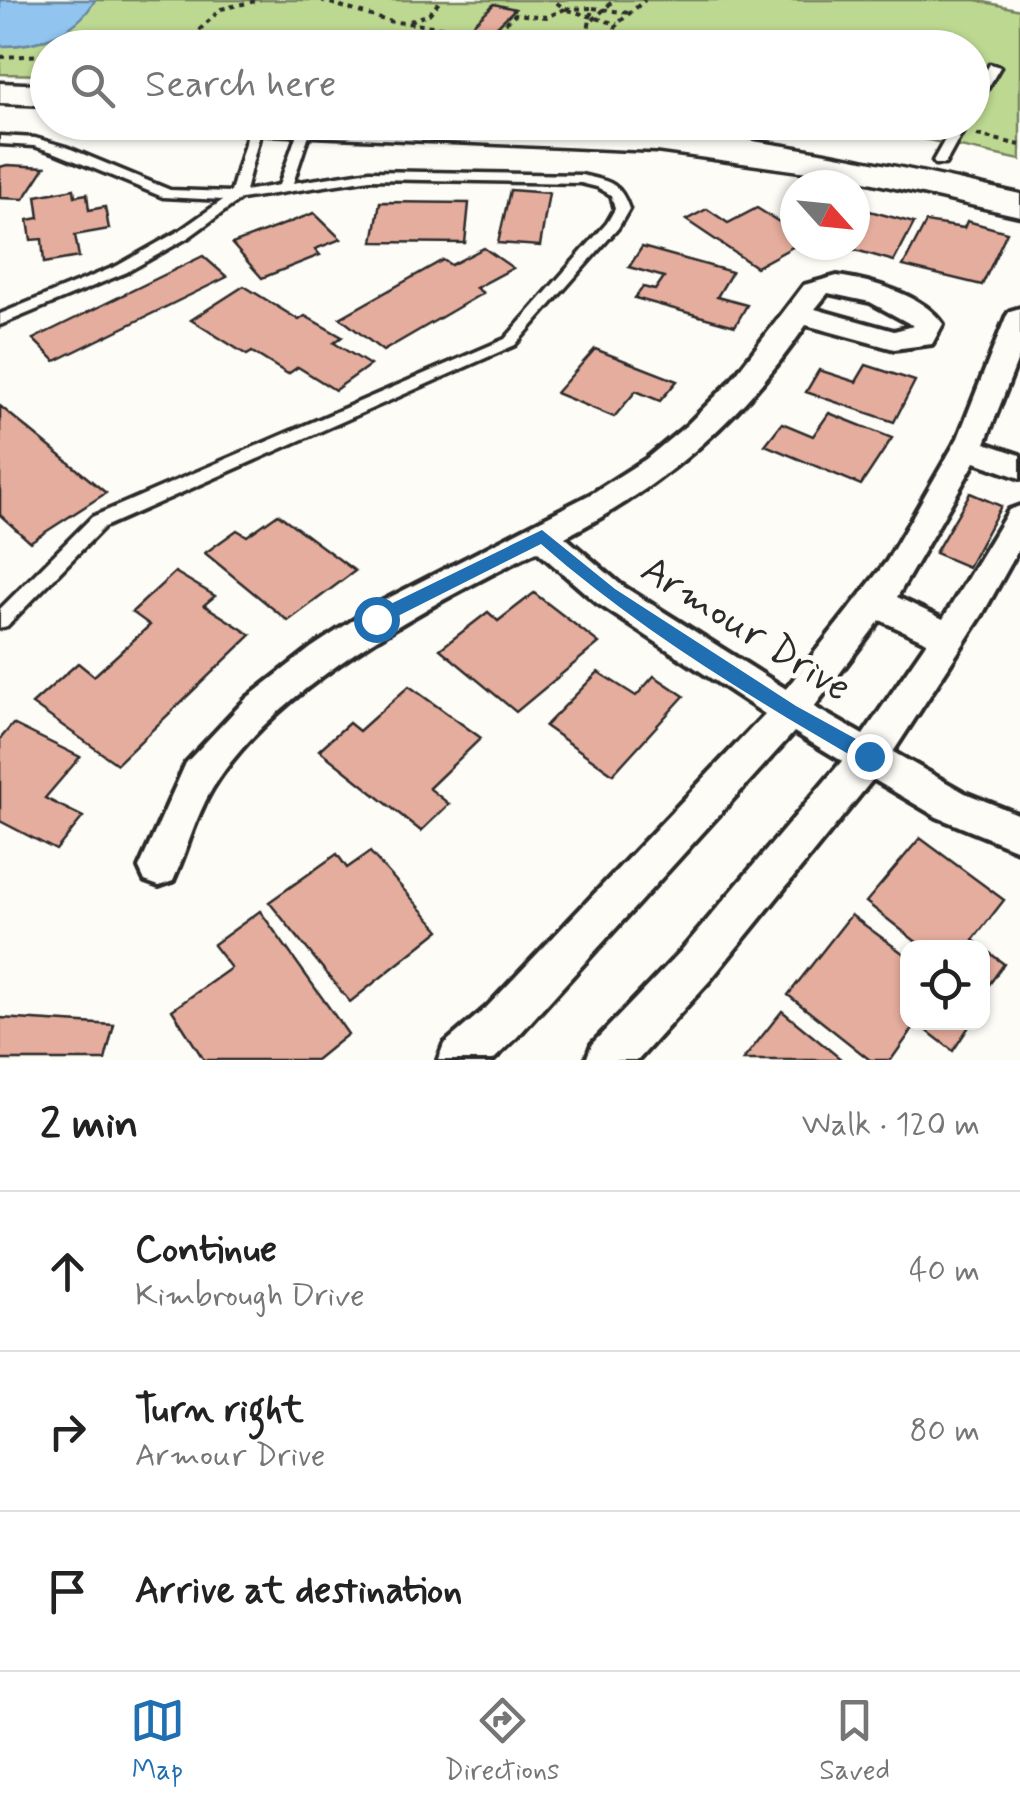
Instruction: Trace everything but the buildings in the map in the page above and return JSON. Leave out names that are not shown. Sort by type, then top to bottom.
[{"type":"main road","points":[[0,93],[30,94]]},
{"type":"main road","points":[[0,116],[30,117]]},
{"type":"main road","points":[[636,140],[851,167],[1020,180]]},
{"type":"main road","points":[[832,140],[852,143],[936,172],[1020,206]]},
{"type":"street","points":[[159,868],[205,767],[282,690],[376,619],[542,536],[678,452],[736,399],[800,314]]},
{"type":"street","points":[[460,1060],[502,1022],[790,711],[900,570],[967,448],[1017,332]]},
{"type":"street","points":[[967,448],[1020,467]]},
{"type":"street","points":[[608,1060],[696,966],[869,756],[1020,518]]},
{"type":"street","name":"Armour Drive","points":[[542,536],[609,594],[790,711],[951,805],[1020,832]]},
{"type":"street","points":[[874,602],[948,637]]},
{"type":"lane","points":[[990,74],[994,67]]},
{"type":"lane","points":[[0,140],[48,146],[168,194],[237,196],[370,175],[581,179],[617,193],[622,209],[613,225],[510,342],[98,522],[0,621]]},
{"type":"lane","points":[[0,320],[122,269],[184,234],[237,196],[252,140]]},
{"type":"lane","points":[[284,189],[288,140]]},
{"type":"lane","points":[[936,172],[953,140]]},
{"type":"path","points":[[199,30],[221,9],[260,0]]},
{"type":"path","points":[[322,0],[402,22],[477,30]]},
{"type":"path","points":[[402,22],[430,14],[441,0]]},
{"type":"path","points":[[554,0],[593,20],[616,24]]},
{"type":"path","points":[[593,20],[614,0]]},
{"type":"path","points":[[614,30],[645,0]]},
{"type":"path","points":[[498,30],[515,14],[550,18],[565,9],[607,7],[630,13]]},
{"type":"path","points":[[590,30],[592,8]]},
{"type":"path","points":[[0,57],[30,56]]},
{"type":"green space","points":[[0,0],[976,0],[1020,10],[1020,160],[928,140],[990,140],[990,30],[30,30],[30,75],[0,74]]},
{"type":"water","points":[[0,0],[95,0],[65,30],[30,30],[30,44],[0,46]]},
{"type":"route","points":[[376,619],[542,536],[609,594],[790,711],[869,756]]}]
